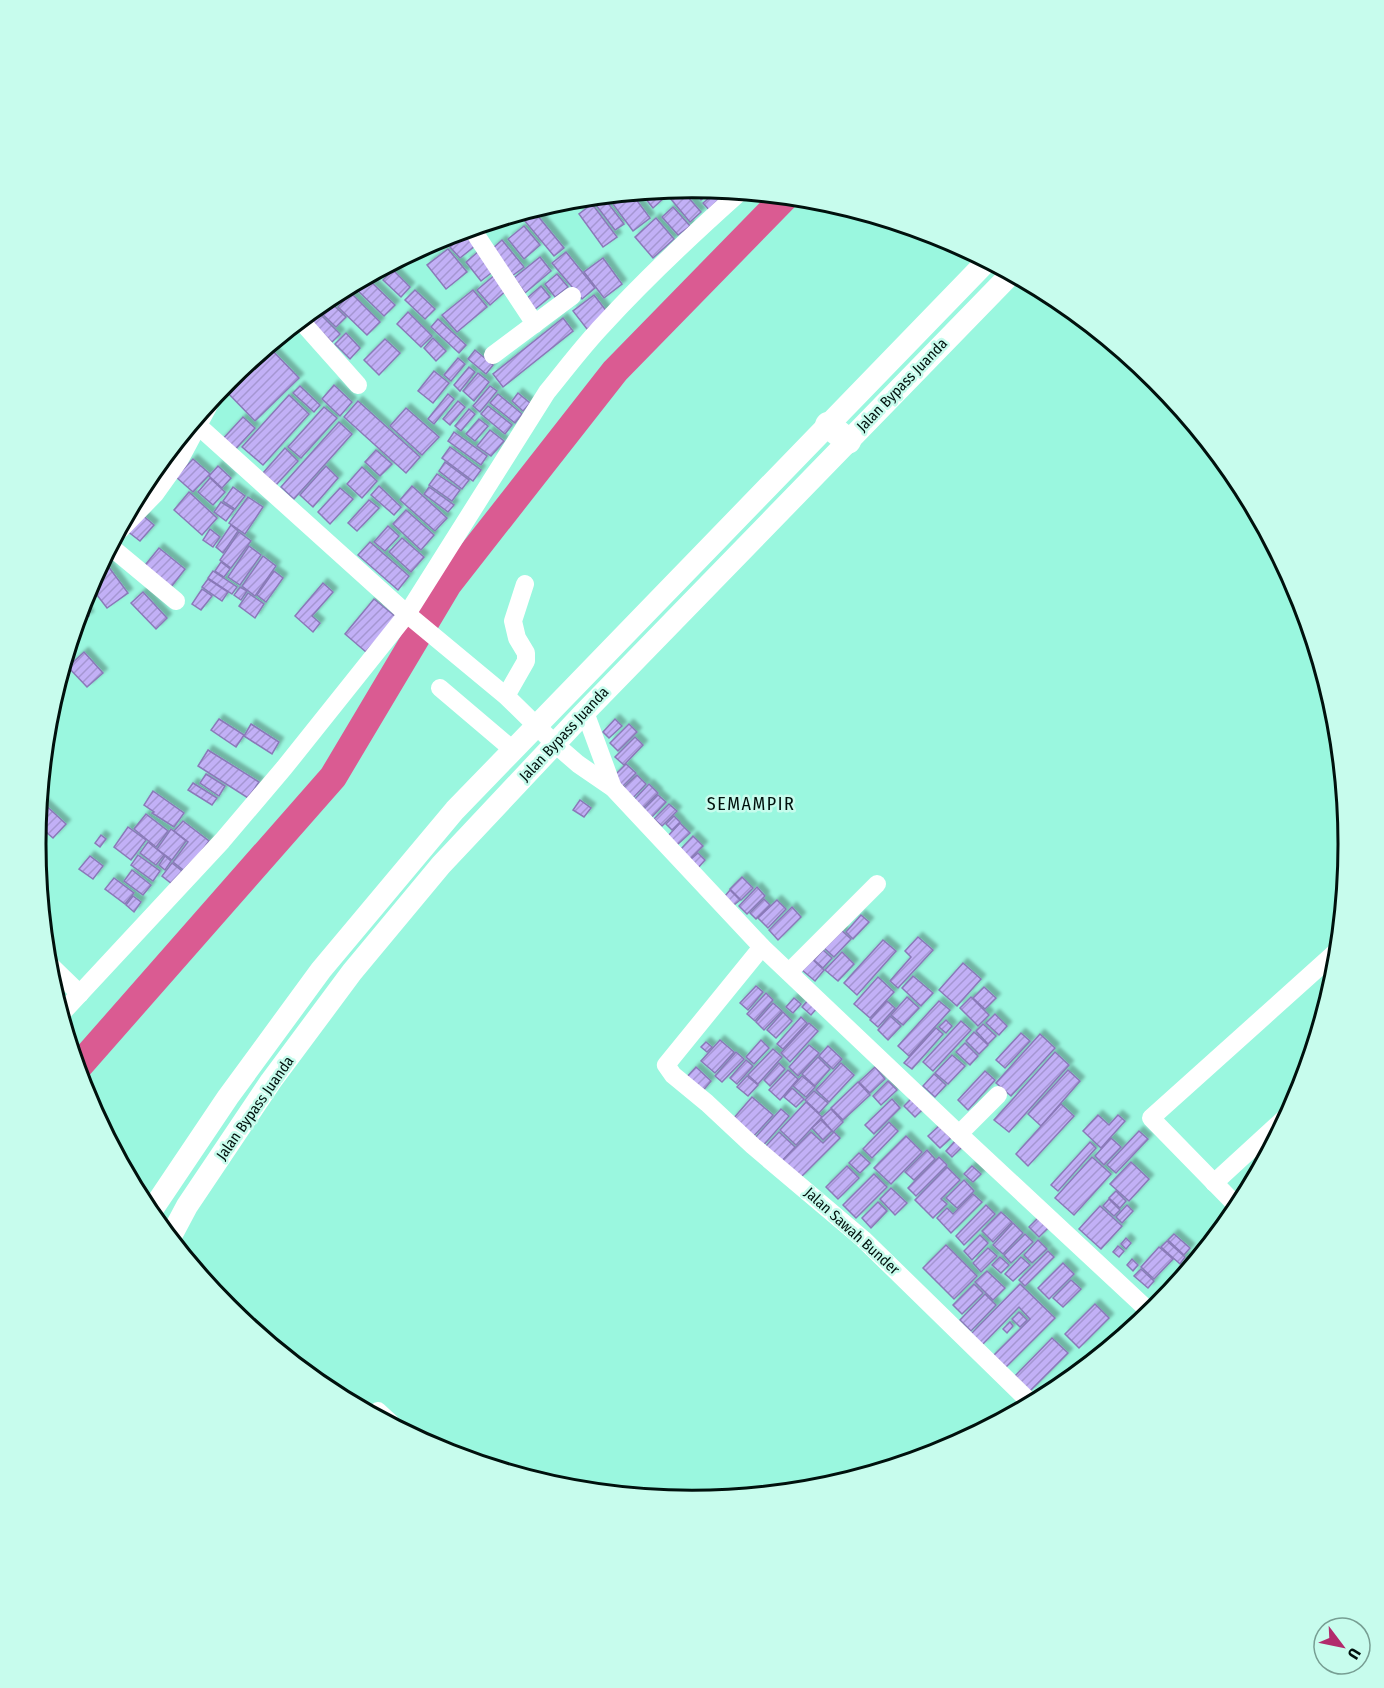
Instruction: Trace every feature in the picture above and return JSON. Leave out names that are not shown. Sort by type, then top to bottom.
[{"type":"highway","points":[[828,425],[848,441]]},
{"type":"main road","name":"Jalan Bypass Juanda","points":[[156,1204],[228,1097],[321,970],[455,810],[981,267]]},
{"type":"main road","name":"Jalan Bypass Juanda","points":[[175,1230],[271,1081],[352,972],[441,865],[585,712],[1005,280]]},
{"type":"main road","points":[[273,1037],[283,1047],[296,1050]]},
{"type":"street","points":[[67,1007],[222,841],[410,616],[547,392],[601,326],[676,249],[731,200]]},
{"type":"street","points":[[476,236],[535,324]]},
{"type":"street","points":[[493,355],[572,296]]},
{"type":"street","points":[[306,327],[357,386]]},
{"type":"street","points":[[200,427],[410,616],[506,696],[555,744],[578,764],[613,788],[762,947],[958,1134],[1143,1305]]},
{"type":"street","points":[[140,509],[155,494],[180,459],[188,441]]},
{"type":"street","points":[[117,552],[176,601]]},
{"type":"street","points":[[506,696],[526,661],[513,621],[525,584]]},
{"type":"street","points":[[440,688],[513,750]]},
{"type":"street","points":[[585,712],[613,788]]},
{"type":"street","points":[[789,972],[877,884]]},
{"type":"street","name":"Jalan Sawah Bunder","points":[[762,947],[666,1065],[673,1075],[753,1146],[864,1239],[1025,1397]]},
{"type":"street","points":[[1231,1200],[1151,1118],[1327,960]]},
{"type":"street","points":[[60,975],[80,994]]},
{"type":"street","points":[[958,1134],[998,1095]]},
{"type":"street","points":[[1214,1183],[1269,1132]]},
{"type":"building","points":[[689,198],[701,212],[690,222],[671,199]]},
{"type":"building","points":[[662,199],[653,208],[647,200]]},
{"type":"building","points":[[708,199],[722,201],[710,211],[703,203]]},
{"type":"building","points":[[637,201],[650,218],[633,231],[613,204]]},
{"type":"building","points":[[609,204],[624,224],[615,230],[597,206]]},
{"type":"building","points":[[594,206],[617,237],[603,247],[579,214],[588,207]]},
{"type":"building","points":[[673,207],[690,226],[678,235],[662,217]]},
{"type":"building","points":[[539,217],[564,248],[554,256],[524,220]]},
{"type":"building","points":[[656,218],[674,239],[653,258],[635,237]]},
{"type":"building","points":[[524,226],[540,245],[524,259],[508,239]]},
{"type":"building","points":[[469,239],[475,246],[460,258],[450,247]]},
{"type":"building","points":[[502,240],[524,267],[512,276],[491,250]]},
{"type":"building","points":[[448,249],[467,272],[446,289],[427,265]]},
{"type":"building","points":[[479,251],[495,270],[481,281],[466,262]]},
{"type":"building","points":[[566,252],[595,288],[582,299],[552,263]]},
{"type":"building","points":[[540,257],[551,271],[525,293],[514,278]]},
{"type":"building","points":[[603,258],[622,284],[604,298],[584,272]]},
{"type":"building","points":[[395,272],[410,287],[401,297],[383,280]]},
{"type":"building","points":[[496,274],[508,289],[490,305],[477,290]]},
{"type":"building","points":[[557,274],[568,287],[555,297],[545,284]]},
{"type":"building","points":[[372,283],[395,305],[384,316],[359,291]]},
{"type":"building","points":[[541,286],[550,297],[534,310],[526,299]]},
{"type":"building","points":[[415,290],[435,309],[425,319],[405,300]]},
{"type":"building","points":[[473,290],[487,307],[457,332],[442,315]]},
{"type":"building","points":[[353,295],[380,322],[367,335],[338,307]]},
{"type":"building","points":[[594,295],[608,313],[587,329],[573,311]]},
{"type":"building","points":[[334,306],[346,317],[336,327],[323,314]]},
{"type":"building","points":[[408,312],[432,336],[421,347],[397,324]]},
{"type":"building","points":[[321,315],[340,334],[332,342],[312,323]]},
{"type":"building","points":[[563,318],[573,331],[503,387],[493,374]]},
{"type":"building","points":[[438,319],[466,345],[459,353],[431,327]]},
{"type":"building","points":[[346,333],[360,348],[350,359],[335,344]]},
{"type":"building","points":[[433,338],[446,351],[436,361],[424,348]]},
{"type":"building","points":[[385,339],[400,353],[379,375],[364,360]]},
{"type":"building","points":[[475,350],[493,365],[486,374],[468,359]]},
{"type":"building","points":[[274,352],[299,378],[255,421],[230,395]]},
{"type":"building","points":[[458,358],[465,364],[451,381],[444,375]]},
{"type":"building","points":[[469,367],[475,372],[460,391],[454,385]]},
{"type":"building","points":[[434,371],[449,383],[433,403],[418,391]]},
{"type":"building","points":[[478,373],[489,382],[474,401],[463,391]]},
{"type":"building","points":[[334,385],[352,402],[340,416],[322,399]]},
{"type":"building","points":[[300,386],[320,405],[314,412],[293,393]]},
{"type":"building","points":[[490,386],[497,391],[480,412],[473,406]]},
{"type":"building","points":[[518,393],[530,403],[523,411],[512,401]]},
{"type":"building","points":[[448,394],[454,399],[434,424],[428,419]]},
{"type":"building","points":[[498,394],[522,414],[515,423],[490,403]]},
{"type":"building","points":[[289,395],[309,414],[263,465],[242,447]]},
{"type":"building","points":[[358,401],[420,457],[406,473],[344,417]]},
{"type":"building","points":[[458,401],[465,407],[450,425],[443,419]]},
{"type":"building","points":[[488,406],[512,425],[505,434],[481,414]]},
{"type":"building","points":[[324,407],[337,418],[301,458],[288,447]]},
{"type":"building","points":[[406,408],[439,437],[422,455],[390,426]]},
{"type":"building","points":[[469,409],[475,414],[461,431],[455,426]]},
{"type":"building","points":[[243,417],[255,428],[232,453],[220,442]]},
{"type":"building","points":[[479,419],[488,426],[475,441],[466,434]]},
{"type":"building","points":[[339,422],[352,434],[294,499],[281,487]]},
{"type":"building","points":[[490,430],[504,441],[491,456],[477,446]]},
{"type":"building","points":[[454,432],[487,456],[481,465],[448,441]]},
{"type":"building","points":[[450,447],[481,470],[473,481],[442,458]]},
{"type":"building","points":[[285,448],[298,461],[276,485],[263,473]]},
{"type":"building","points":[[376,450],[392,464],[380,476],[365,462]]},
{"type":"building","points":[[193,459],[210,474],[193,492],[176,477]]},
{"type":"building","points":[[445,462],[469,480],[462,489],[439,471]]},
{"type":"building","points":[[218,466],[231,478],[222,488],[209,476]]},
{"type":"building","points":[[326,466],[338,478],[313,507],[300,495]]},
{"type":"building","points":[[362,467],[377,481],[362,498],[347,484]]},
{"type":"building","points":[[437,474],[460,490],[452,501],[429,485]]},
{"type":"building","points":[[210,478],[225,492],[213,505],[198,492]]},
{"type":"building","points":[[379,486],[401,507],[394,515],[371,495]]},
{"type":"building","points":[[412,486],[447,518],[435,531],[400,500]]},
{"type":"building","points":[[233,487],[245,496],[235,509],[223,501]]},
{"type":"building","points":[[429,487],[454,505],[448,512],[424,494]]},
{"type":"building","points":[[340,488],[353,499],[330,524],[318,512]]},
{"type":"building","points":[[189,492],[217,518],[202,535],[174,510]]},
{"type":"building","points":[[248,497],[263,507],[245,534],[229,523]]},
{"type":"building","points":[[369,500],[379,508],[357,531],[348,523]]},
{"type":"building","points":[[221,502],[234,510],[226,521],[214,512]]},
{"type":"building","points":[[406,510],[434,535],[421,550],[393,524]]},
{"type":"building","points":[[141,514],[154,525],[140,541],[128,531]]},
{"type":"building","points":[[231,525],[238,531],[223,553],[216,547]]},
{"type":"building","points":[[388,526],[399,536],[385,551],[374,542]]},
{"type":"building","points":[[210,529],[220,537],[213,547],[203,540]]},
{"type":"building","points":[[239,532],[251,541],[231,568],[220,560]]},
{"type":"building","points":[[402,538],[424,557],[411,572],[389,552]]},
{"type":"building","points":[[370,542],[409,576],[398,590],[358,555]]},
{"type":"building","points":[[249,546],[261,555],[240,585],[228,577]]},
{"type":"building","points":[[159,548],[185,569],[168,591],[142,569]]},
{"type":"building","points":[[263,556],[276,566],[255,596],[242,586]]},
{"type":"building","points":[[221,562],[230,569],[224,577],[215,571]]},
{"type":"building","points":[[109,568],[128,593],[107,608],[97,595]]},
{"type":"building","points":[[213,571],[237,587],[232,594],[208,578]]},
{"type":"building","points":[[274,571],[283,578],[266,602],[257,595]]},
{"type":"building","points":[[208,579],[228,592],[222,601],[202,587]]},
{"type":"building","points":[[323,583],[333,592],[312,616],[320,623],[313,632],[295,616]]},
{"type":"building","points":[[240,587],[247,591],[241,600],[234,595]]},
{"type":"building","points":[[202,589],[212,596],[201,610],[192,604]]},
{"type":"building","points":[[143,592],[167,618],[156,629],[131,603]]},
{"type":"building","points":[[248,593],[264,604],[255,618],[239,606]]},
{"type":"building","points":[[374,599],[396,617],[366,652],[345,634]]},
{"type":"building","points":[[84,652],[103,673],[87,687],[70,670],[73,663]]},
{"type":"building","points":[[219,719],[244,735],[236,747],[211,730]]},
{"type":"building","points":[[615,719],[622,726],[609,738],[603,732]]},
{"type":"building","points":[[251,724],[279,742],[272,754],[244,736]]},
{"type":"building","points":[[629,724],[637,732],[618,751],[610,743]]},
{"type":"building","points":[[635,737],[643,745],[624,765],[615,757]]},
{"type":"building","points":[[208,750],[259,782],[248,798],[198,766]]},
{"type":"building","points":[[626,764],[636,773],[621,788],[612,778]]},
{"type":"building","points":[[206,774],[225,786],[219,796],[200,783]]},
{"type":"building","points":[[637,775],[646,784],[633,798],[623,788]]},
{"type":"building","points":[[193,783],[217,798],[212,805],[188,790]]},
{"type":"building","points":[[649,784],[658,793],[642,809],[633,801]]},
{"type":"building","points":[[153,791],[184,813],[174,827],[144,805]]},
{"type":"building","points":[[658,795],[666,802],[651,818],[643,810]]},
{"type":"building","points":[[580,800],[591,808],[584,817],[573,810]]},
{"type":"building","points":[[669,804],[677,811],[662,826],[654,819]]},
{"type":"building","points":[[48,807],[66,824],[53,838],[47,832]]},
{"type":"building","points":[[146,814],[168,831],[156,847],[134,829]]},
{"type":"building","points":[[674,816],[680,822],[672,830],[666,824]]},
{"type":"building","points":[[183,821],[209,841],[186,872],[173,862],[188,842],[174,831]]},
{"type":"building","points":[[680,823],[690,833],[677,845],[668,836]]},
{"type":"building","points":[[128,827],[146,840],[131,860],[114,847]]},
{"type":"building","points":[[171,829],[186,841],[172,860],[157,849]]},
{"type":"building","points":[[101,835],[106,839],[100,847],[95,843]]},
{"type":"building","points":[[693,836],[703,846],[689,860],[680,850]]},
{"type":"building","points":[[148,842],[164,855],[156,865],[140,853]]},
{"type":"building","points":[[698,853],[705,860],[698,868],[690,860]]},
{"type":"building","points":[[138,855],[160,871],[153,881],[131,865]]},
{"type":"building","points":[[90,856],[103,866],[93,879],[79,869]]},
{"type":"building","points":[[165,856],[171,861],[165,870],[159,865]]},
{"type":"building","points":[[172,863],[182,871],[172,884],[162,876]]},
{"type":"building","points":[[132,870],[151,885],[143,895],[124,881]]},
{"type":"building","points":[[742,877],[753,888],[741,900],[730,889]]},
{"type":"building","points":[[114,878],[134,893],[125,904],[105,889]]},
{"type":"building","points":[[757,887],[765,896],[747,914],[739,906]]},
{"type":"building","points":[[730,890],[740,900],[734,905],[725,896]]},
{"type":"building","points":[[133,896],[141,902],[134,912],[126,905]]},
{"type":"building","points":[[764,899],[770,905],[756,919],[750,913]]},
{"type":"building","points":[[777,900],[786,909],[768,928],[758,918]]},
{"type":"building","points":[[792,907],[801,917],[778,940],[769,930]]},
{"type":"building","points":[[861,915],[869,922],[853,939],[846,932]]},
{"type":"building","points":[[840,929],[851,939],[834,957],[823,947]]},
{"type":"building","points":[[918,937],[933,950],[898,988],[890,981],[911,957],[905,951]]},
{"type":"building","points":[[883,940],[896,951],[857,995],[844,983]]},
{"type":"building","points":[[823,950],[832,958],[823,968],[814,960]]},
{"type":"building","points":[[842,952],[854,964],[838,981],[825,970]]},
{"type":"building","points":[[812,959],[824,970],[815,981],[802,970]]},
{"type":"building","points":[[963,963],[981,979],[957,1006],[939,990]]},
{"type":"building","points":[[913,976],[933,993],[921,1006],[902,988]]},
{"type":"building","points":[[878,977],[894,992],[870,1018],[854,1004]]},
{"type":"building","points":[[756,986],[763,992],[748,1010],[740,1003]]},
{"type":"building","points":[[984,987],[996,998],[985,1009],[973,998]]},
{"type":"building","points":[[766,993],[773,1000],[755,1021],[747,1014]]},
{"type":"building","points":[[907,997],[919,1008],[903,1025],[891,1015]]},
{"type":"building","points":[[971,997],[989,1015],[978,1026],[960,1008]]},
{"type":"building","points":[[794,998],[801,1004],[793,1013],[786,1007]]},
{"type":"building","points":[[808,1000],[817,1008],[811,1015],[802,1007]]},
{"type":"building","points":[[887,1001],[895,1008],[878,1027],[870,1020]]},
{"type":"building","points":[[939,1001],[950,1010],[909,1056],[898,1046]]},
{"type":"building","points":[[773,1003],[782,1011],[764,1030],[756,1022]]},
{"type":"building","points":[[783,1012],[792,1021],[776,1038],[767,1030]]},
{"type":"building","points":[[995,1014],[1007,1026],[999,1035],[986,1023]]},
{"type":"building","points":[[890,1016],[901,1026],[888,1040],[878,1030]]},
{"type":"building","points":[[801,1017],[807,1023],[783,1049],[777,1044]]},
{"type":"building","points":[[946,1020],[952,1026],[946,1033],[939,1027]]},
{"type":"building","points":[[961,1021],[971,1030],[933,1071],[923,1062]]},
{"type":"building","points":[[809,1023],[818,1031],[790,1062],[781,1053]]},
{"type":"building","points":[[983,1024],[996,1036],[988,1044],[976,1031]]},
{"type":"building","points":[[936,1028],[943,1034],[912,1069],[904,1063]]},
{"type":"building","points":[[974,1032],[988,1045],[979,1054],[966,1041]]},
{"type":"building","points":[[1021,1033],[1030,1041],[1005,1068],[996,1060]]},
{"type":"building","points":[[1040,1034],[1055,1048],[1011,1096],[996,1083]]},
{"type":"building","points":[[720,1040],[734,1052],[715,1073],[701,1061]]},
{"type":"building","points":[[761,1040],[769,1048],[754,1064],[746,1057]]},
{"type":"building","points":[[706,1042],[712,1047],[707,1052],[701,1047]]},
{"type":"building","points":[[965,1043],[978,1056],[970,1065],[956,1052]]},
{"type":"building","points":[[809,1045],[819,1053],[798,1076],[789,1067]]},
{"type":"building","points":[[828,1046],[842,1059],[833,1069],[819,1056]]},
{"type":"building","points":[[773,1049],[782,1057],[758,1084],[748,1075]]},
{"type":"building","points":[[736,1052],[744,1059],[722,1082],[715,1076]]},
{"type":"building","points":[[1055,1052],[1069,1065],[1009,1132],[994,1120]]},
{"type":"building","points":[[952,1055],[965,1066],[948,1084],[935,1073]]},
{"type":"building","points":[[818,1057],[830,1069],[815,1086],[802,1074]]},
{"type":"building","points":[[746,1060],[753,1066],[737,1084],[730,1078]]},
{"type":"building","points":[[779,1063],[785,1069],[770,1086],[764,1080]]},
{"type":"building","points":[[841,1063],[854,1075],[829,1102],[816,1090]]},
{"type":"building","points":[[696,1067],[711,1081],[701,1093],[685,1079]]},
{"type":"building","points":[[875,1067],[885,1079],[870,1093],[859,1082]]},
{"type":"building","points":[[788,1070],[798,1079],[780,1100],[769,1090]]},
{"type":"building","points":[[1068,1070],[1080,1081],[1041,1126],[1028,1114]]},
{"type":"building","points":[[985,1071],[995,1080],[968,1110],[958,1100]]},
{"type":"building","points":[[934,1074],[946,1085],[935,1097],[923,1086]]},
{"type":"building","points":[[747,1076],[758,1085],[748,1096],[737,1087]]},
{"type":"building","points":[[802,1076],[815,1087],[806,1097],[793,1086]]},
{"type":"building","points":[[888,1081],[897,1090],[881,1105],[873,1096]]},
{"type":"building","points":[[858,1082],[870,1095],[843,1120],[831,1108]]},
{"type":"building","points":[[792,1088],[804,1099],[796,1107],[784,1097]]},
{"type":"building","points":[[814,1091],[828,1103],[819,1113],[805,1100]]},
{"type":"building","points":[[752,1097],[773,1115],[753,1137],[733,1119]]},
{"type":"building","points":[[912,1098],[923,1109],[915,1117],[904,1106]]},
{"type":"building","points":[[892,1099],[900,1108],[874,1134],[865,1125]]},
{"type":"building","points":[[806,1102],[822,1117],[796,1145],[780,1130]]},
{"type":"building","points":[[1061,1104],[1074,1116],[1028,1166],[1016,1154]]},
{"type":"building","points":[[781,1109],[789,1116],[762,1147],[754,1139]]},
{"type":"building","points":[[831,1109],[843,1122],[833,1132],[821,1118]]},
{"type":"building","points":[[1098,1115],[1109,1125],[1118,1115],[1125,1121],[1101,1148],[1083,1131]]},
{"type":"building","points":[[821,1120],[832,1131],[823,1140],[812,1128]]},
{"type":"building","points":[[889,1122],[898,1131],[872,1158],[863,1149]]},
{"type":"building","points":[[939,1126],[951,1138],[940,1148],[928,1136]]},
{"type":"building","points":[[1139,1131],[1148,1139],[1116,1173],[1107,1165]]},
{"type":"building","points":[[779,1132],[795,1147],[781,1162],[765,1147]]},
{"type":"building","points":[[811,1132],[823,1143],[834,1132],[840,1138],[800,1178],[782,1161]]},
{"type":"building","points":[[906,1136],[922,1152],[891,1184],[874,1168]]},
{"type":"building","points":[[1111,1138],[1121,1147],[1104,1165],[1095,1156]]},
{"type":"building","points":[[955,1141],[962,1147],[952,1157],[946,1151]]},
{"type":"building","points":[[1090,1142],[1096,1148],[1058,1191],[1051,1185]]},
{"type":"building","points":[[927,1150],[935,1159],[914,1180],[905,1172]]},
{"type":"building","points":[[859,1153],[870,1163],[860,1173],[849,1163]]},
{"type":"building","points":[[939,1157],[947,1165],[916,1196],[908,1188]]},
{"type":"building","points":[[1092,1157],[1111,1174],[1074,1215],[1055,1198]]},
{"type":"building","points":[[1131,1162],[1149,1179],[1129,1201],[1110,1184]]},
{"type":"building","points":[[847,1166],[859,1178],[838,1199],[826,1187]]},
{"type":"building","points":[[972,1166],[981,1174],[973,1182],[964,1174]]},
{"type":"building","points":[[947,1167],[960,1180],[941,1199],[947,1204],[933,1218],[915,1200]]},
{"type":"building","points":[[874,1174],[887,1187],[856,1218],[843,1205]]},
{"type":"building","points":[[964,1180],[974,1191],[957,1208],[946,1198]]},
{"type":"building","points":[[891,1188],[907,1203],[895,1215],[880,1199]]},
{"type":"building","points":[[1116,1191],[1126,1201],[1120,1208],[1109,1198]]},
{"type":"building","points":[[973,1194],[982,1202],[951,1233],[937,1218],[947,1208],[953,1214]]},
{"type":"building","points":[[1109,1199],[1120,1210],[1114,1216],[1103,1206]]},
{"type":"building","points":[[878,1202],[887,1211],[871,1228],[862,1218]]},
{"type":"building","points":[[986,1205],[995,1214],[964,1245],[956,1236]]},
{"type":"building","points":[[1127,1205],[1133,1211],[1122,1223],[1116,1217]]},
{"type":"building","points":[[1100,1206],[1122,1226],[1101,1249],[1079,1229]]},
{"type":"building","points":[[1001,1212],[1012,1222],[993,1242],[982,1231]]},
{"type":"building","points":[[1038,1218],[1048,1228],[1039,1237],[1029,1227]]},
{"type":"building","points":[[1013,1223],[1023,1233],[1003,1254],[993,1245]]},
{"type":"building","points":[[1025,1234],[1033,1242],[1011,1263],[1004,1255]]},
{"type":"building","points":[[1174,1234],[1190,1248],[1184,1255],[1168,1240]]},
{"type":"building","points":[[980,1235],[988,1243],[972,1260],[964,1251]]},
{"type":"building","points":[[1126,1238],[1131,1243],[1126,1249],[1121,1244]]},
{"type":"building","points":[[1038,1240],[1047,1249],[1032,1263],[1024,1255]]},
{"type":"building","points":[[1167,1241],[1185,1257],[1180,1264],[1161,1247]]},
{"type":"building","points":[[946,1245],[977,1276],[954,1299],[923,1268]]},
{"type":"building","points":[[1118,1246],[1124,1251],[1119,1257],[1113,1252]]},
{"type":"building","points":[[1159,1247],[1173,1259],[1154,1279],[1141,1267]]},
{"type":"building","points":[[988,1248],[997,1256],[981,1272],[973,1263]]},
{"type":"building","points":[[1048,1251],[1054,1257],[1025,1286],[1019,1280]]},
{"type":"building","points":[[1000,1257],[1009,1265],[1001,1273],[992,1265]]},
{"type":"building","points":[[1021,1257],[1030,1265],[1013,1281],[1005,1274]]},
{"type":"building","points":[[1132,1259],[1138,1265],[1133,1271],[1127,1265]]},
{"type":"building","points":[[1063,1263],[1074,1274],[1049,1299],[1038,1288]]},
{"type":"building","points":[[1141,1269],[1154,1281],[1148,1288],[1134,1276]]},
{"type":"building","points":[[987,1271],[1005,1288],[993,1300],[975,1282]]},
{"type":"building","points":[[1071,1280],[1081,1289],[1063,1307],[1053,1298]]},
{"type":"building","points":[[974,1284],[983,1293],[962,1314],[953,1305]]},
{"type":"building","points":[[1020,1284],[1055,1318],[1004,1369],[992,1357],[1030,1319],[1019,1307],[982,1345],[971,1334]]},
{"type":"building","points":[[985,1294],[996,1305],[971,1331],[960,1320]]},
{"type":"building","points":[[1095,1304],[1109,1318],[1079,1348],[1065,1334]]},
{"type":"building","points":[[1019,1312],[1027,1320],[1020,1327],[1012,1319]]},
{"type":"building","points":[[1010,1322],[1013,1326],[1007,1333],[1003,1329]]},
{"type":"building","points":[[1052,1338],[1068,1353],[1030,1391],[1015,1376]]},
{"type":"waterway","points":[[84,1060],[333,777],[448,584],[615,371],[778,204]]},
{"type":"district","name":"SEMAMPIR","points":[[751,804]]}]
